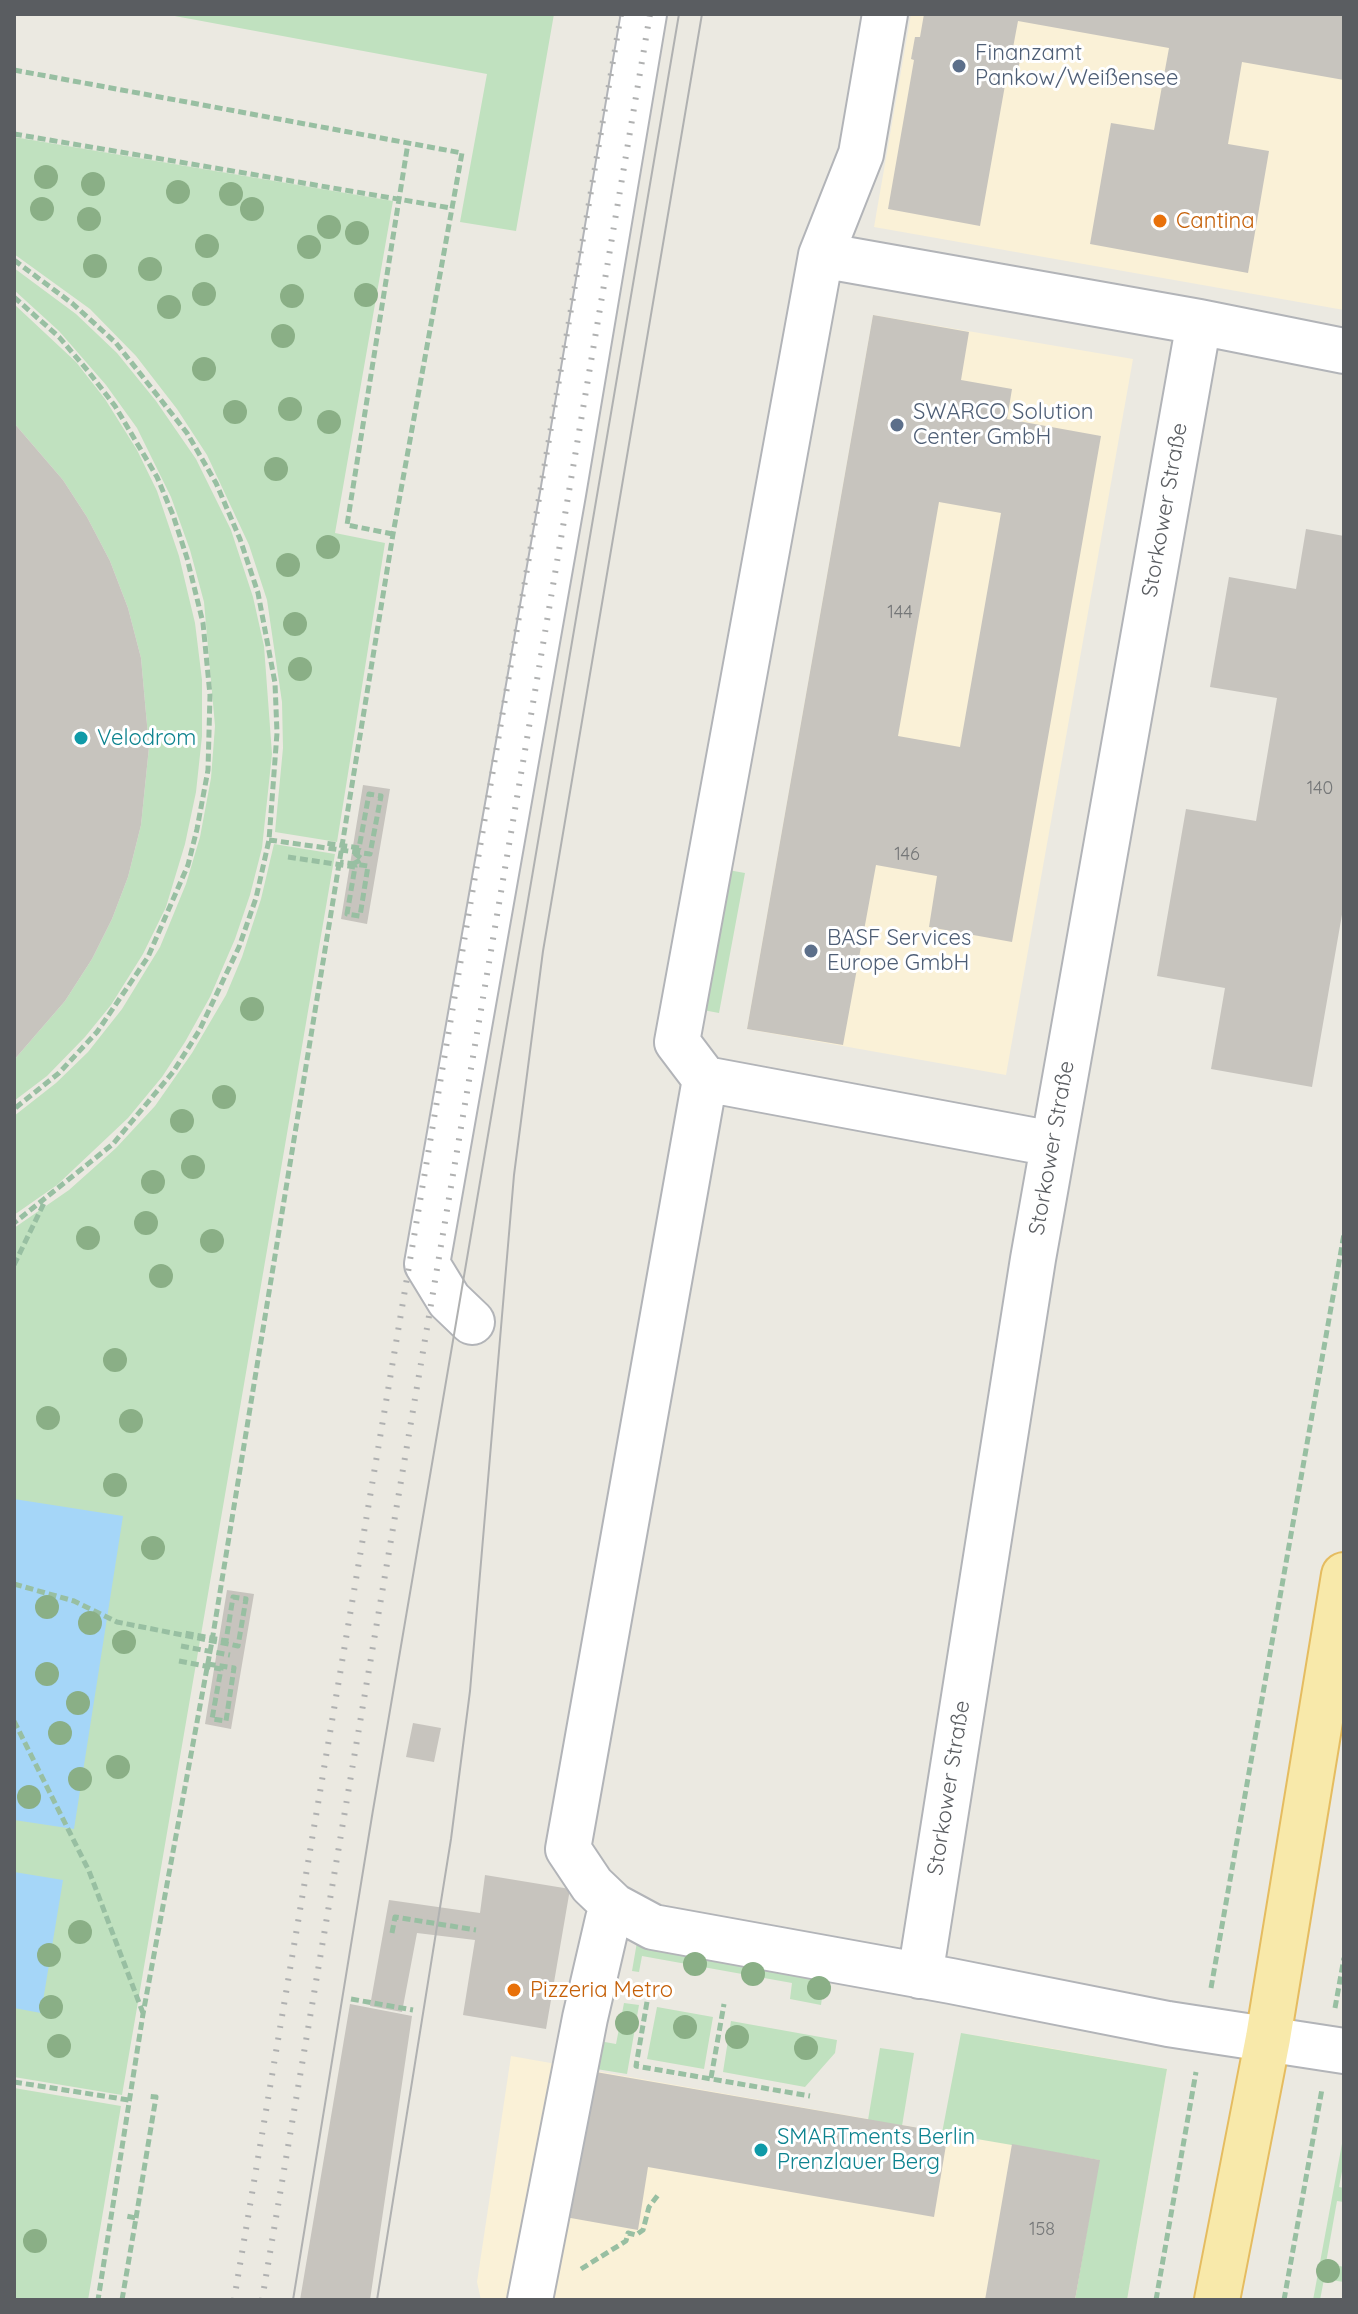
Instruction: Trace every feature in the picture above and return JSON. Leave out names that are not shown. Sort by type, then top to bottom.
[{"type":"main road","points":[[1217,2300],[1268,2038],[1344,1575]]},
{"type":"street","points":[[472,1322],[449,1300],[427,1264],[644,14]]},
{"type":"street","points":[[885,14],[861,154],[821,255],[677,1042],[705,1079],[1053,1144]]},
{"type":"street","points":[[821,255],[1344,351]]},
{"type":"street","name":"Storkower Straße","points":[[920,1976],[1053,1144],[1199,322]]},
{"type":"street","points":[[705,1079],[568,1849],[592,1885],[614,1906],[653,1927],[1168,2024],[1344,2051]]},
{"type":"street","points":[[530,2300],[585,2018],[608,1919],[614,1906]]},
{"type":"path","points":[[14,70],[462,153],[393,534],[215,1642],[208,1664],[143,2014],[98,2300]]},
{"type":"path","points":[[14,134],[451,208]]},
{"type":"path","points":[[393,534],[347,525],[408,143]]},
{"type":"path","points":[[14,260],[73,304],[116,343],[187,433],[222,497],[258,593],[273,670],[277,733],[269,840],[256,898],[239,947],[199,1031],[173,1072],[113,1144],[14,1223]]},
{"type":"path","points":[[14,297],[59,337],[88,371],[115,406],[157,477],[187,558],[203,623],[210,695],[208,770],[197,829],[188,865],[148,957],[97,1032],[59,1073],[14,1109]]},
{"type":"path","points":[[269,840],[370,854],[381,796],[369,794],[359,848],[325,843]]},
{"type":"path","points":[[350,866],[362,859],[353,851]]},
{"type":"path","points":[[288,857],[355,867],[347,914],[360,916],[368,866],[340,862]]},
{"type":"path","points":[[14,1265],[46,1200]]},
{"type":"path","points":[[1228,1897],[1344,1234]]},
{"type":"path","points":[[14,1584],[74,1601],[117,1622],[238,1646],[246,1599],[233,1597],[226,1641],[184,1633]]},
{"type":"path","points":[[181,1646],[230,1655],[215,1642]]},
{"type":"path","points":[[179,1661],[221,1669],[212,1719],[226,1721],[234,1668],[208,1664]]},
{"type":"path","points":[[14,1721],[89,1871],[143,2014]]},
{"type":"path","points":[[392,1933],[395,1917],[476,1930]]},
{"type":"path","points":[[649,1990],[636,2066],[810,2096]]},
{"type":"path","points":[[351,1999],[413,2010]]},
{"type":"path","points":[[711,2078],[724,2004]]},
{"type":"path","points":[[14,2082],[129,2100]]},
{"type":"path","points":[[122,2300],[156,2097],[147,2096]]},
{"type":"path","points":[[1156,2300],[1190,2103]]},
{"type":"path","points":[[1284,2300],[1312,2144]]},
{"type":"path","points":[[626,2241],[628,2233],[636,2235],[643,2230],[649,2207],[658,2195]]},
{"type":"path","points":[[126,2216],[136,2218]]},
{"type":"shaded area","points":[[911,14],[1344,14],[1344,310],[874,227]]},
{"type":"shaded area","points":[[873,315],[1133,359],[1006,1075],[747,1029]]},
{"type":"shaded area","points":[[999,2039],[1167,2069],[1127,2300],[481,2300],[477,2282],[511,2056],[948,2133],[979,2142]]},
{"type":"green space","points":[[164,14],[554,14],[516,231],[460,222],[487,74]]},
{"type":"green space","points":[[14,137],[393,201],[335,533],[385,543],[337,842],[275,832],[283,748],[282,702],[267,600],[249,545],[207,455],[177,409],[136,356],[90,309],[14,254]]},
{"type":"green space","points":[[14,268],[76,314],[117,353],[156,401],[196,459],[231,530],[253,597],[264,646],[272,754],[262,848],[250,895],[210,997],[185,1042],[162,1077],[128,1118],[57,1185],[14,1215],[14,1116],[56,1083],[88,1052],[122,1009],[160,947],[186,884],[200,837],[211,778],[215,726],[204,602],[171,497],[137,428],[106,385],[59,331],[14,290]]},
{"type":"green space","points":[[14,304],[76,362],[105,399],[137,450],[157,491],[179,556],[195,623],[202,680],[202,736],[196,792],[185,844],[166,907],[143,954],[111,1005],[85,1037],[47,1076],[14,1101],[14,1060],[65,1001],[92,959],[112,919],[128,877],[141,825],[149,747],[141,658],[128,608],[110,561],[63,480],[14,423]]},
{"type":"green space","points":[[274,844],[335,854],[122,2095],[14,2077],[14,1228],[69,1190],[116,1148],[155,1106],[192,1053],[226,995],[242,957],[261,899]]},
{"type":"green space","points":[[728,870],[745,873],[719,1013],[703,1010]]},
{"type":"green space","points":[[637,1942],[825,1976],[821,2005],[790,1999],[792,1983],[642,1956],[639,1972],[632,1971]]},
{"type":"green space","points":[[624,2003],[639,2005],[627,2074],[584,2067],[588,2039],[616,2044]]},
{"type":"green space","points":[[657,2007],[713,2017],[704,2069],[647,2059]]},
{"type":"green space","points":[[731,2021],[837,2040],[835,2053],[805,2087],[723,2072]]},
{"type":"green space","points":[[961,2033],[1167,2069],[1127,2300],[1075,2300],[1099,2160],[942,2133]]},
{"type":"green space","points":[[880,2048],[914,2053],[902,2126],[868,2120]]},
{"type":"green space","points":[[14,2088],[121,2106],[88,2300],[14,2300]]},
{"type":"green space","points":[[1344,2133],[1344,2161],[1339,2187],[1344,2188],[1344,2202],[1337,2201],[1326,2263],[1344,2267],[1344,2282],[1324,2279],[1320,2300],[1313,2300]]},
{"type":"water","points":[[14,1499],[123,1516],[74,1829],[14,1820]]},
{"type":"water","points":[[14,1872],[63,1880],[41,2013],[14,2008]]},
{"type":"building","points":[[924,14],[1344,14],[1344,80],[1242,62],[1228,144],[1269,151],[1248,273],[1090,244],[1111,123],[1154,130],[1169,48],[1018,21],[1012,53],[1021,55],[1017,75],[1007,74],[980,226],[888,209],[914,60],[911,59],[915,37],[920,37]]},
{"type":"building","points":[[873,315],[969,332],[961,380],[1012,389],[1007,419],[1101,436],[1012,942],[929,927],[937,876],[876,865],[843,1045],[747,1029]],"holes":[[[939,502],[1001,513],[960,747],[898,736]]]},
{"type":"building","name":"Velodrom","points":[[14,423],[63,480],[110,561],[128,608],[141,658],[149,747],[141,825],[128,877],[112,919],[92,959],[65,1001],[14,1060]]},
{"type":"building","points":[[1306,529],[1344,536],[1344,903],[1312,1087],[1211,1069],[1225,988],[1157,976],[1186,809],[1256,821],[1277,698],[1210,687],[1229,577],[1296,589]]},
{"type":"building","points":[[363,785],[390,789],[367,924],[341,919]]},
{"type":"building","points":[[227,1590],[254,1594],[231,1729],[205,1724]]},
{"type":"building","points":[[413,1723],[441,1728],[434,1762],[406,1757]]},
{"type":"building","points":[[485,1875],[570,1889],[546,2029],[463,2015],[475,1940],[417,1933],[402,2012],[370,2006],[389,1900],[480,1913]]},
{"type":"building","points":[[350,2004],[412,2016],[370,2300],[300,2300]]},
{"type":"building","name":"SMARTments Berlin Prenzlauer Berg","points":[[590,2071],[948,2133],[934,2217],[648,2167],[638,2230],[565,2217]]},
{"type":"building","points":[[1012,2144],[1100,2160],[1075,2300],[985,2300]]},
{"type":"tram line","points":[[293,2300],[373,1810],[679,14]]},
{"type":"tram line","points":[[377,2300],[451,1839],[470,1691],[514,1175],[543,951],[702,14]]},
{"type":"railway","points":[[234,2300],[621,14]]},
{"type":"railway","points":[[262,2300],[650,14]]},
{"type":"place","name":"Finanzamt Pankow/Weißensee","points":[[959,66]]},
{"type":"place","name":"Cantina","points":[[1160,221]]},
{"type":"place","name":"SWARCO Solution Center GmbH","points":[[897,425]]},
{"type":"place","name":"Velodrom","points":[[81,738]]},
{"type":"place","name":"BASF Services Europe GmbH","points":[[811,951]]},
{"type":"place","name":"Pizzeria Metro","points":[[514,1990]]},
{"type":"place","name":"SMARTments Berlin Prenzlauer Berg","points":[[761,2150]]}]
